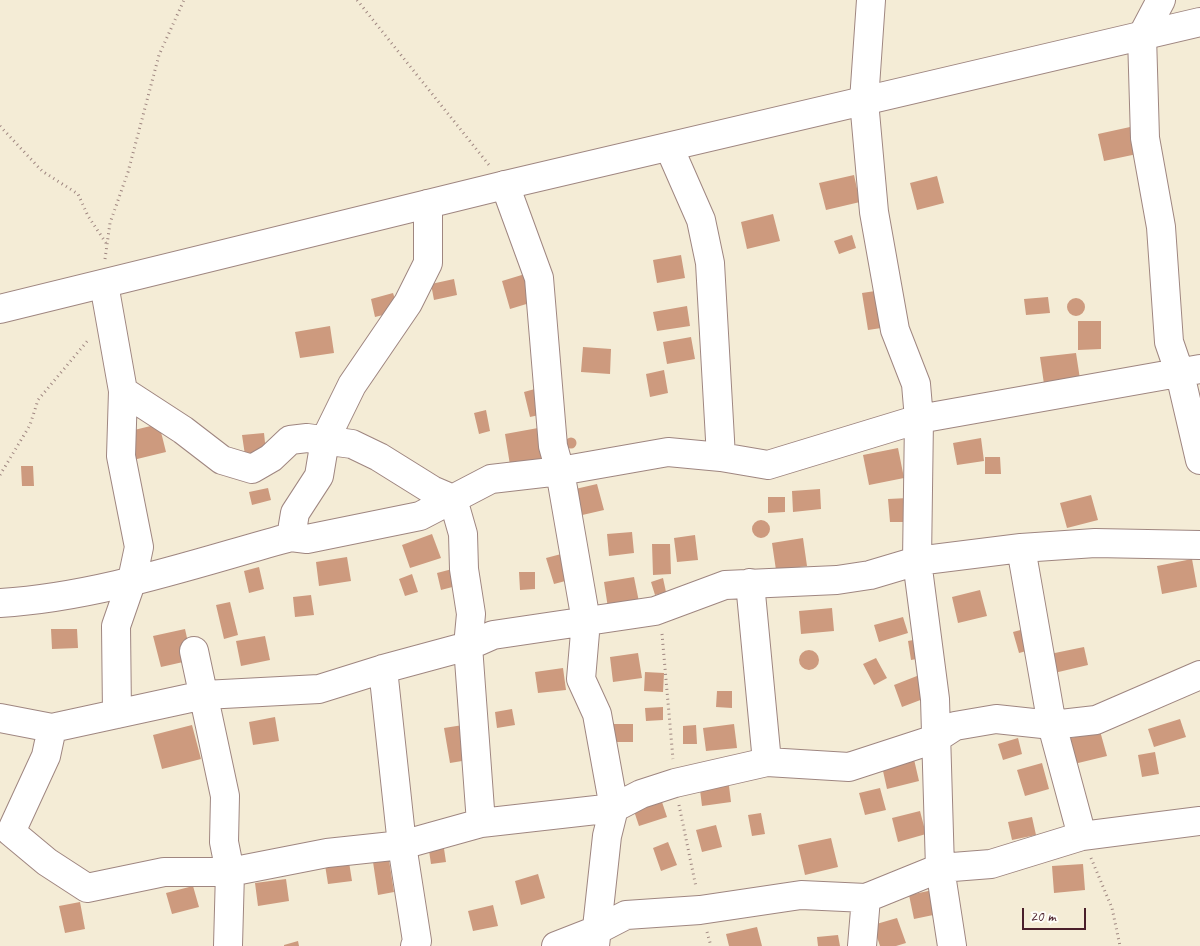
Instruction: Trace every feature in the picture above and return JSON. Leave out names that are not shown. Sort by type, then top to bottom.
[{"type":"street","points":[[871,0],[864,101],[874,212],[895,330],[916,384],[920,420],[917,561],[935,699],[934,739],[940,868],[952,946]]},
{"type":"street","points":[[1161,0],[1142,36],[1145,138],[1161,227],[1169,342],[1190,371],[1200,460]]},
{"type":"street","points":[[0,309],[428,204],[1200,22]]},
{"type":"street","points":[[669,147],[701,220],[710,263],[721,457]]},
{"type":"street","points":[[505,186],[539,278],[554,446],[586,621],[581,679],[597,714],[614,808],[607,836],[596,938]]},
{"type":"street","points":[[291,537],[295,513],[319,476],[325,440],[352,385],[408,303],[428,263],[428,204]]},
{"type":"street","points":[[104,284],[123,391],[122,456],[139,547],[132,580],[116,626],[117,714]]},
{"type":"street","points":[[0,603],[42,600],[132,580],[291,537],[307,539],[420,516],[491,479],[560,471],[668,452],[721,457],[768,465],[920,420],[1190,371]]},
{"type":"street","points":[[123,391],[183,430],[222,460],[252,469],[271,458],[290,440],[307,438],[352,444],[432,490],[453,499]]},
{"type":"street","points":[[453,499],[463,534],[464,569],[471,614],[468,646],[481,823]]},
{"type":"street","points":[[0,718],[52,728],[204,695],[319,689],[382,669],[468,646],[493,634],[654,611],[725,585],[837,580],[870,575],[917,561],[1021,548],[1095,544],[1200,545]]},
{"type":"street","points":[[1021,548],[1052,725],[1082,836]]},
{"type":"street","points":[[750,583],[767,762]]},
{"type":"street","points":[[194,651],[225,796],[224,842],[230,872],[228,946]]},
{"type":"street","points":[[382,669],[402,845],[417,941],[415,946]]},
{"type":"street","points":[[52,728],[46,756],[11,832],[40,856],[88,888],[164,872],[230,872],[327,853],[402,845],[481,823],[614,808],[641,794],[675,783],[767,762],[849,767],[934,739],[955,726],[996,719],[1052,725],[1096,720],[1200,675]]},
{"type":"street","points":[[556,946],[596,938],[626,915],[700,910],[801,895],[866,898],[940,868],[991,864],[1082,836],[1200,821]]},
{"type":"street","points":[[862,946],[866,898]]},
{"type":"path","points":[[104,284],[106,244],[110,222],[128,172],[159,55],[184,0]]},
{"type":"path","points":[[357,0],[505,186]]},
{"type":"path","points":[[0,126],[42,171],[78,194],[88,216],[106,244]]},
{"type":"path","points":[[0,475],[30,425],[38,400],[109,316]]},
{"type":"path","points":[[1082,836],[1112,908],[1120,946]]},
{"type":"building","points":[[1130,127],[1137,154],[1104,161],[1098,134]]},
{"type":"building","points":[[854,175],[860,202],[826,210],[819,183]]},
{"type":"building","points":[[937,176],[944,203],[917,210],[910,183]]},
{"type":"building","points":[[773,214],[780,241],[747,249],[741,222]]},
{"type":"building","points":[[852,235],[856,248],[839,254],[834,241]]},
{"type":"building","points":[[681,255],[685,278],[657,283],[653,260]]},
{"type":"building","points":[[525,274],[533,302],[510,309],[502,281]]},
{"type":"building","points":[[454,279],[457,295],[434,300],[431,284]]},
{"type":"building","points":[[882,290],[888,327],[868,330],[862,293]]},
{"type":"building","points":[[393,293],[399,311],[375,317],[371,299]]},
{"type":"building","points":[[1048,297],[1050,313],[1026,315],[1024,299]]},
{"type":"building","points":[[1072,298],[1080,298],[1085,303],[1083,314],[1072,316],[1067,311],[1067,303]]},
{"type":"building","points":[[687,306],[690,326],[657,331],[653,312]]},
{"type":"building","points":[[1078,321],[1101,321],[1101,349],[1078,350]]},
{"type":"building","points":[[330,326],[334,353],[300,358],[295,332]]},
{"type":"building","points":[[691,337],[695,359],[667,364],[663,342]]},
{"type":"building","points":[[583,347],[611,349],[610,374],[581,372]]},
{"type":"building","points":[[1076,353],[1080,379],[1044,384],[1040,357]]},
{"type":"building","points":[[664,370],[668,393],[650,397],[646,374]]},
{"type":"building","points":[[542,387],[548,413],[530,417],[524,392]]},
{"type":"building","points":[[486,410],[490,431],[479,434],[474,413]]},
{"type":"building","points":[[159,424],[166,452],[133,460],[126,432]]},
{"type":"building","points":[[538,428],[544,460],[510,465],[505,434]]},
{"type":"building","points":[[264,433],[266,452],[245,455],[242,435]]},
{"type":"building","points":[[571,437],[577,443],[571,449],[565,443]]},
{"type":"building","points":[[981,438],[984,461],[957,465],[953,443]]},
{"type":"building","points":[[898,448],[904,478],[869,485],[863,455]]},
{"type":"building","points":[[985,457],[1000,457],[1001,474],[985,474]]},
{"type":"building","points":[[21,466],[33,466],[34,486],[22,486]]},
{"type":"building","points":[[597,484],[604,510],[578,516],[571,490]]},
{"type":"building","points":[[268,488],[271,500],[252,505],[249,492]]},
{"type":"building","points":[[820,489],[821,509],[793,512],[792,491]]},
{"type":"building","points":[[1091,495],[1098,520],[1067,528],[1060,503]]},
{"type":"building","points":[[768,497],[785,497],[785,512],[768,513]]},
{"type":"building","points":[[908,498],[909,522],[890,522],[888,499]]},
{"type":"building","points":[[761,520],[767,523],[770,529],[767,535],[761,538],[755,535],[752,529],[755,523]]},
{"type":"building","points":[[632,532],[634,553],[609,556],[607,534]]},
{"type":"building","points":[[432,534],[441,558],[410,568],[402,545]]},
{"type":"building","points":[[695,535],[698,560],[677,562],[674,538]]},
{"type":"building","points":[[803,538],[807,566],[776,570],[772,543]]},
{"type":"building","points":[[652,544],[670,544],[671,574],[653,575]]},
{"type":"building","points":[[565,553],[573,579],[554,584],[546,558]]},
{"type":"building","points":[[347,557],[351,581],[319,586],[316,562]]},
{"type":"building","points":[[1192,559],[1197,587],[1162,594],[1157,566]]},
{"type":"building","points":[[259,567],[264,589],[249,593],[244,571]]},
{"type":"building","points":[[456,568],[460,585],[441,590],[437,573]]},
{"type":"building","points":[[519,572],[535,572],[535,589],[520,590]]},
{"type":"building","points":[[412,574],[418,592],[405,596],[399,579]]},
{"type":"building","points":[[634,577],[639,602],[608,608],[604,582]]},
{"type":"building","points":[[663,578],[666,592],[655,595],[651,582]]},
{"type":"building","points":[[980,590],[987,616],[958,623],[952,597]]},
{"type":"building","points":[[311,595],[314,615],[295,617],[293,597]]},
{"type":"building","points":[[230,602],[238,635],[224,639],[216,605]]},
{"type":"building","points":[[832,608],[834,631],[801,634],[799,611]]},
{"type":"building","points":[[903,617],[908,633],[879,642],[874,625]]},
{"type":"building","points":[[1028,628],[1034,649],[1019,653],[1013,632]]},
{"type":"building","points":[[51,629],[77,629],[78,648],[52,649]]},
{"type":"building","points":[[185,629],[192,660],[161,667],[153,636]]},
{"type":"building","points":[[265,636],[270,660],[241,666],[236,641]]},
{"type":"building","points":[[924,638],[928,657],[911,660],[908,641]]},
{"type":"building","points":[[1084,647],[1088,665],[1050,674],[1045,655]]},
{"type":"building","points":[[809,650],[816,653],[819,660],[816,667],[809,670],[802,667],[799,660],[802,653]]},
{"type":"building","points":[[638,653],[642,678],[613,682],[610,657]]},
{"type":"building","points":[[876,658],[887,678],[874,685],[863,664]]},
{"type":"building","points":[[563,668],[566,690],[538,693],[535,672]]},
{"type":"building","points":[[645,672],[664,673],[663,692],[644,691]]},
{"type":"building","points":[[922,674],[931,696],[902,707],[894,685]]},
{"type":"building","points":[[717,691],[732,691],[732,708],[716,707]]},
{"type":"building","points":[[663,707],[663,720],[646,721],[645,708]]},
{"type":"building","points":[[512,709],[515,725],[497,728],[495,712]]},
{"type":"building","points":[[275,717],[279,741],[253,745],[249,722]]},
{"type":"building","points":[[1180,719],[1186,737],[1154,747],[1148,729]]},
{"type":"building","points":[[610,724],[633,724],[633,742],[610,742]]},
{"type":"building","points":[[734,724],[737,748],[706,751],[703,728]]},
{"type":"building","points":[[192,725],[201,759],[162,769],[153,735]]},
{"type":"building","points":[[463,725],[468,760],[450,763],[444,728]]},
{"type":"building","points":[[696,725],[697,744],[683,744],[683,726]]},
{"type":"building","points":[[1100,731],[1107,756],[1074,764],[1067,739]]},
{"type":"building","points":[[1018,738],[1022,754],[1003,760],[998,744]]},
{"type":"building","points":[[1155,752],[1159,774],[1142,777],[1138,755]]},
{"type":"building","points":[[913,755],[919,781],[887,789],[881,762]]},
{"type":"building","points":[[1042,763],[1049,789],[1025,796],[1017,770]]},
{"type":"building","points":[[728,778],[731,802],[702,806],[699,782]]},
{"type":"building","points":[[880,788],[886,810],[865,815],[859,793]]},
{"type":"building","points":[[659,793],[667,817],[639,826],[631,802]]},
{"type":"building","points":[[920,811],[926,834],[898,842],[892,818]]},
{"type":"building","points":[[761,813],[765,834],[752,836],[748,815]]},
{"type":"building","points":[[1032,817],[1036,835],[1012,840],[1008,822]]},
{"type":"building","points":[[716,825],[722,847],[702,852],[696,830]]},
{"type":"building","points":[[831,838],[838,867],[805,875],[798,845]]},
{"type":"building","points":[[443,842],[446,862],[431,864],[428,844]]},
{"type":"building","points":[[668,842],[677,865],[661,871],[653,848]]},
{"type":"building","points":[[389,860],[394,892],[378,895],[373,862]]},
{"type":"building","points":[[349,862],[352,881],[328,884],[325,865]]},
{"type":"building","points":[[1083,864],[1085,890],[1054,893],[1052,866]]},
{"type":"building","points":[[538,874],[545,898],[521,905],[515,881]]},
{"type":"building","points":[[286,879],[289,901],[258,906],[255,883]]},
{"type":"building","points":[[193,886],[199,907],[172,914],[166,893]]},
{"type":"building","points":[[933,890],[938,914],[914,919],[909,895]]},
{"type":"building","points":[[80,902],[85,929],[65,933],[59,906]]},
{"type":"building","points":[[493,905],[498,926],[473,931],[468,911]]},
{"type":"building","points":[[897,918],[906,943],[896,946],[880,946],[873,925]]},
{"type":"building","points":[[757,927],[762,946],[729,946],[726,934]]},
{"type":"building","points":[[838,935],[840,946],[818,946],[817,937]]},
{"type":"building","points":[[298,941],[299,946],[284,946],[284,945]]}]
